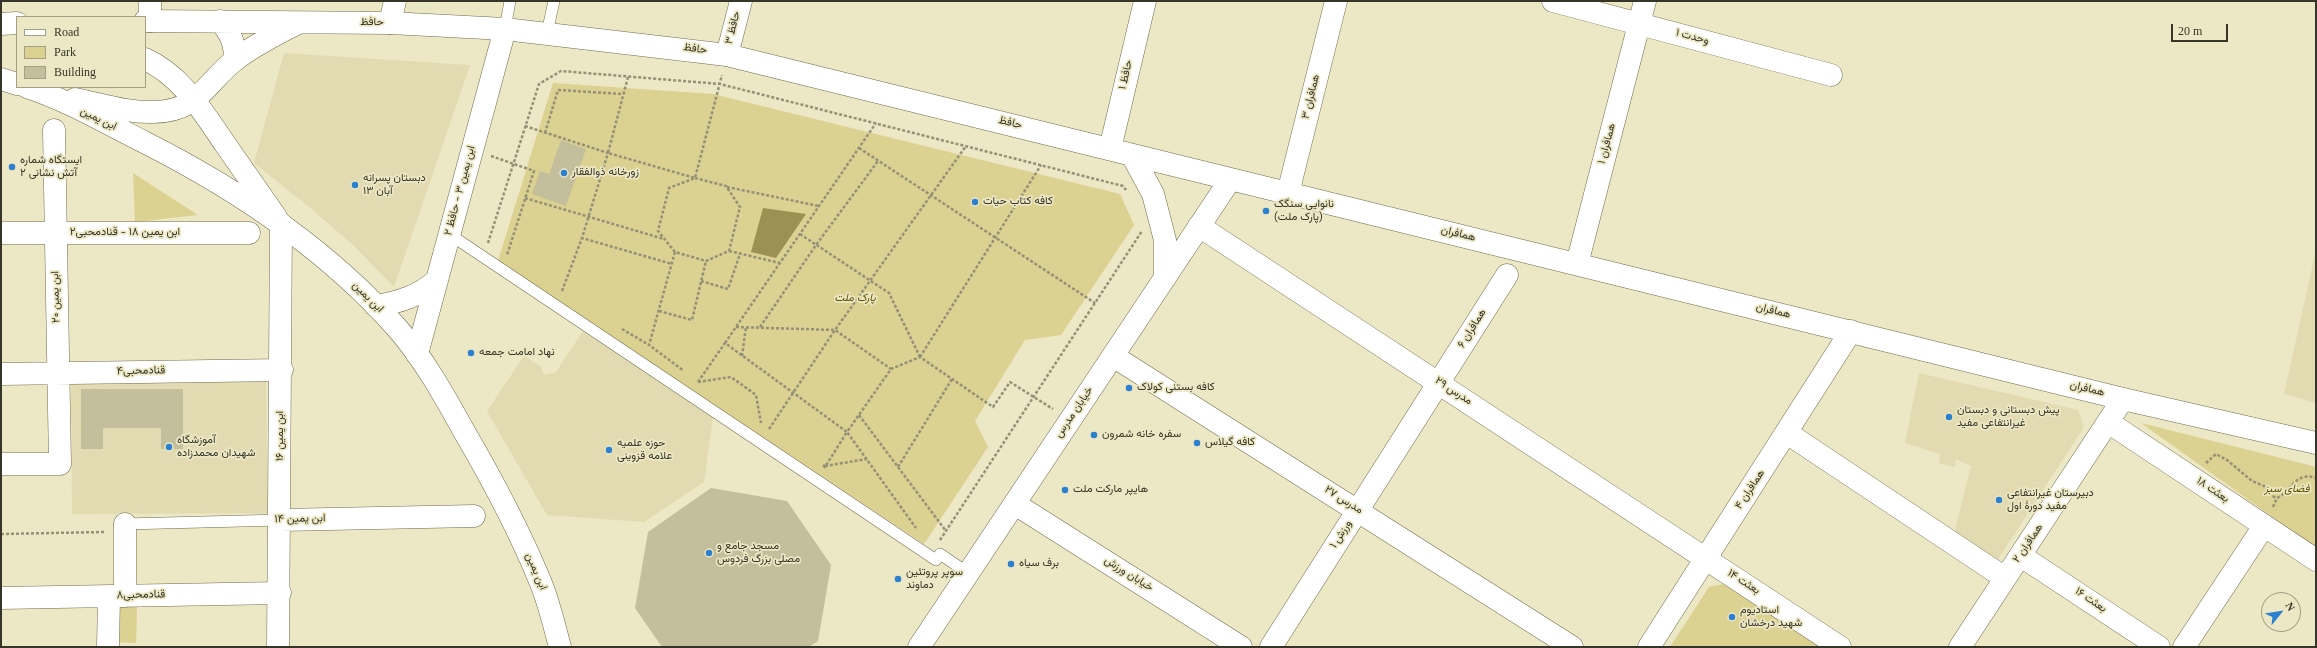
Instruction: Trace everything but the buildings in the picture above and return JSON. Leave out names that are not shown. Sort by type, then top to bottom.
[{"type":"street","points":[[390,23],[394,1]]},
{"type":"street","name":"حافظ ۳","points":[[727,55],[741,1]]},
{"type":"street","name":"حافظ ۱","points":[[1110,149],[1145,1]]},
{"type":"street","name":"همافران ۳","points":[[1288,193],[1336,1]]},
{"type":"street","name":"وحدت ۱","points":[[1553,1],[1831,74]]},
{"type":"street","name":"همافران ۱","points":[[1577,264],[1645,1]]},
{"type":"street","name":"حافظ","points":[[148,14],[220,21],[390,23],[504,29],[727,55],[1230,180]]},
{"type":"street","points":[[220,21],[231,35],[235,47],[235,60]]},
{"type":"street","points":[[30,88],[133,112],[154,112],[176,109],[195,101],[235,60],[300,22]]},
{"type":"street","points":[[1,24],[16,24]]},
{"type":"street","name":"ابن یمین ۳ - حافظ ۲","points":[[417,354],[504,29]]},
{"type":"street","points":[[146,60],[180,83],[195,101],[281,224]]},
{"type":"street","name":"ابن یمین","points":[[1,79],[16,84]]},
{"type":"street","name":"ابن یمین","points":[[28,88],[163,152],[281,224],[340,270],[376,306],[417,354],[454,414],[504,502],[541,583],[560,647]]},
{"type":"street","name":"ابن یمین ۲۰","points":[[1,464],[60,464],[54,130]]},
{"type":"street","points":[[1132,155],[1153,194],[1166,240],[1165,278]]},
{"type":"street","name":"همافران","points":[[1230,180],[1851,331],[2123,399],[2316,443]]},
{"type":"street","name":"خیابان مدرس","points":[[919,647],[1230,180]]},
{"type":"street","name":"ابن یمین ۱۶","points":[[278,647],[281,520],[281,224]]},
{"type":"street","name":"مدرس ۲۹","points":[[1199,226],[1706,559]]},
{"type":"street","name":"ابن یمین ۱۸ - قنادمحبی۲","points":[[1,233],[249,233]]},
{"type":"street","name":"همافران ۶","points":[[1438,383],[1507,274]]},
{"type":"street","points":[[376,306],[409,298],[424,292],[437,280]]},
{"type":"street","name":"همافران ۴","points":[[1649,647],[1851,331]]},
{"type":"street","name":"مدرس ۲۷","points":[[1113,356],[1572,647]]},
{"type":"street","name":"قنادمحبی۴","points":[[1,374],[282,370]]},
{"type":"street","name":"ورزش ۱","points":[[1271,647],[1438,383]]},
{"type":"street","name":"همافران ۲","points":[[1960,647],[2123,399]]},
{"type":"street","name":"بعثت ۱۸","points":[[2108,422],[2316,560]]},
{"type":"street","points":[[1787,433],[2005,578]]},
{"type":"street","name":"خیابان ورزش","points":[[1015,504],[1241,647]]},
{"type":"street","name":"ابن یمین ۱۴","points":[[281,520],[474,516]]},
{"type":"street","points":[[2184,647],[2264,526]]},
{"type":"street","points":[[108,647],[117,596],[125,528]]},
{"type":"street","name":"بعثت ۱۶","points":[[2021,556],[2159,647]]},
{"type":"street","name":"بعثت ۱۴","points":[[1706,559],[1840,647]]},
{"type":"street","name":"قنادمحبی۸","points":[[1,598],[280,593]]},
{"type":"lane","points":[[504,29],[510,1]]},
{"type":"lane","points":[[547,33],[554,1]]},
{"type":"lane","points":[[449,234],[936,560],[940,554],[968,573]]},
{"type":"lane","name":"ابن یمین ۱۴","points":[[125,528],[281,520]]},
{"type":"path","points":[[695,178],[727,55]]},
{"type":"path","points":[[483,257],[539,84],[561,71],[720,84],[1123,186],[1130,196]]},
{"type":"path","points":[[555,290],[561,294],[582,238],[608,153],[628,77]]},
{"type":"path","points":[[545,132],[558,90],[623,94]]},
{"type":"path","points":[[698,382],[876,123]]},
{"type":"path","points":[[525,126],[608,153],[695,178],[819,206]]},
{"type":"path","points":[[769,429],[835,330],[966,146]]},
{"type":"path","points":[[858,148],[1095,303]]},
{"type":"path","points":[[760,327],[816,245],[878,161]]},
{"type":"path","points":[[513,164],[534,171],[506,256],[513,260]]},
{"type":"path","points":[[824,467],[891,369],[920,357],[1041,165]]},
{"type":"path","points":[[695,178],[669,188],[658,231],[675,252],[706,261],[728,251],[780,263]]},
{"type":"path","points":[[726,186],[740,207],[728,251]]},
{"type":"path","points":[[526,198],[664,239]]},
{"type":"path","points":[[939,542],[1143,228]]},
{"type":"path","points":[[800,234],[889,293],[920,357],[952,380],[993,407],[1010,382],[1070,420]]},
{"type":"path","points":[[582,238],[672,264]]},
{"type":"path","points":[[649,345],[675,252]]},
{"type":"path","points":[[701,282],[728,289],[740,254]]},
{"type":"path","points":[[658,311],[692,320],[706,261]]},
{"type":"path","points":[[615,326],[649,345],[686,372]]},
{"type":"path","points":[[736,327],[835,330],[891,369]]},
{"type":"path","points":[[742,356],[746,327]]},
{"type":"path","points":[[725,344],[847,432],[918,530]]},
{"type":"path","points":[[692,377],[698,382],[730,377],[756,395],[760,423],[775,433]]},
{"type":"path","points":[[898,467],[952,380]]},
{"type":"path","points":[[859,415],[946,531]]},
{"type":"path","points":[[2194,479],[2210,458],[2216,454],[2228,460],[2252,481],[2264,486],[2272,496],[2277,498],[2283,495],[2294,481],[2301,477],[2310,476],[2316,478]]},
{"type":"path","points":[[824,467],[867,459]]},
{"type":"path","points":[[818,462],[824,467]]},
{"type":"path","points":[[1,534],[125,528]]},
{"type":"shaded area","name":"دبستان پسرانه ۱۳ آبان","points":[[284,53],[470,65],[394,287],[353,245],[254,163]]},
{"type":"shaded area","points":[[763,208],[806,214],[776,258],[751,252]]},
{"type":"shaded area","points":[[2316,250],[2316,403],[2284,394]]},
{"type":"shaded area","name":"حوزه علمیه علامه قزوینی","points":[[583,331],[713,417],[704,482],[644,522],[547,515],[487,411],[524,356],[540,366],[544,375],[556,372]]},
{"type":"shaded area","name":"دبیرستان غیرانتفاعی مفید دورهٔ اول","points":[[1919,373],[2078,410],[2084,427],[1997,561],[1954,534],[1971,466],[1956,459],[1955,467],[1939,463],[1940,454],[1905,443]]},
{"type":"shaded area","name":"آموزشگاه شهیدان محمدزاده","points":[[266,381],[268,513],[72,514],[71,382]]},
{"type":"green space","name":"پارک ملت","points":[[553,83],[713,94],[1120,194],[1134,225],[1061,335],[1025,340],[975,421],[988,447],[924,544],[498,261]]},
{"type":"green space","points":[[133,173],[198,215],[135,222]]},
{"type":"green space","name":"فضای سبز","points":[[2141,423],[2316,467],[2316,548]]},
{"type":"green space","name":"استادیوم شهید درخشان","points":[[1724,584],[1820,647],[1670,647],[1709,587]]},
{"type":"green space","points":[[117,605],[137,606],[136,643],[115,642]]},
{"type":"place","name":"ایستگاه شماره ۲ آتش نشانی","points":[[12,167]]},
{"type":"place","name":"زورخانه ذوالفقار","points":[[564,173]]},
{"type":"place","name":"دبستان پسرانه ۱۳ آبان","points":[[355,185]]},
{"type":"place","name":"کافه کتاب حیات","points":[[975,202]]},
{"type":"place","name":"نانوایی سنگک (پارک ملت)","points":[[1266,211]]},
{"type":"place","name":"نهاد امامت جمعه","points":[[471,353]]},
{"type":"place","name":"کافه بستنی کولاک","points":[[1129,388]]},
{"type":"place","name":"پیش دبستانی و دبستان غیرانتفاعی مفید","points":[[1949,417]]},
{"type":"place","name":"سفره خانه شمرون","points":[[1094,435]]},
{"type":"place","name":"کافه گیلاس","points":[[1197,443]]},
{"type":"place","name":"آموزشگاه شهیدان محمدزاده","points":[[169,447]]},
{"type":"place","name":"حوزه علمیه علامه قزوینی","points":[[609,450]]},
{"type":"place","name":"هایپر مارکت ملت","points":[[1065,490]]},
{"type":"place","name":"دبیرستان غیرانتفاعی مفید دورهٔ اول","points":[[1999,500]]},
{"type":"place","name":"مسجد جامع و مصلی بزرگ فردوس","points":[[709,553]]},
{"type":"place","name":"برف سیاه","points":[[1011,564]]},
{"type":"place","name":"سوپر پروتئین دماوند","points":[[898,579]]},
{"type":"place","name":"استادیوم شهید درخشان","points":[[1732,617]]}]
